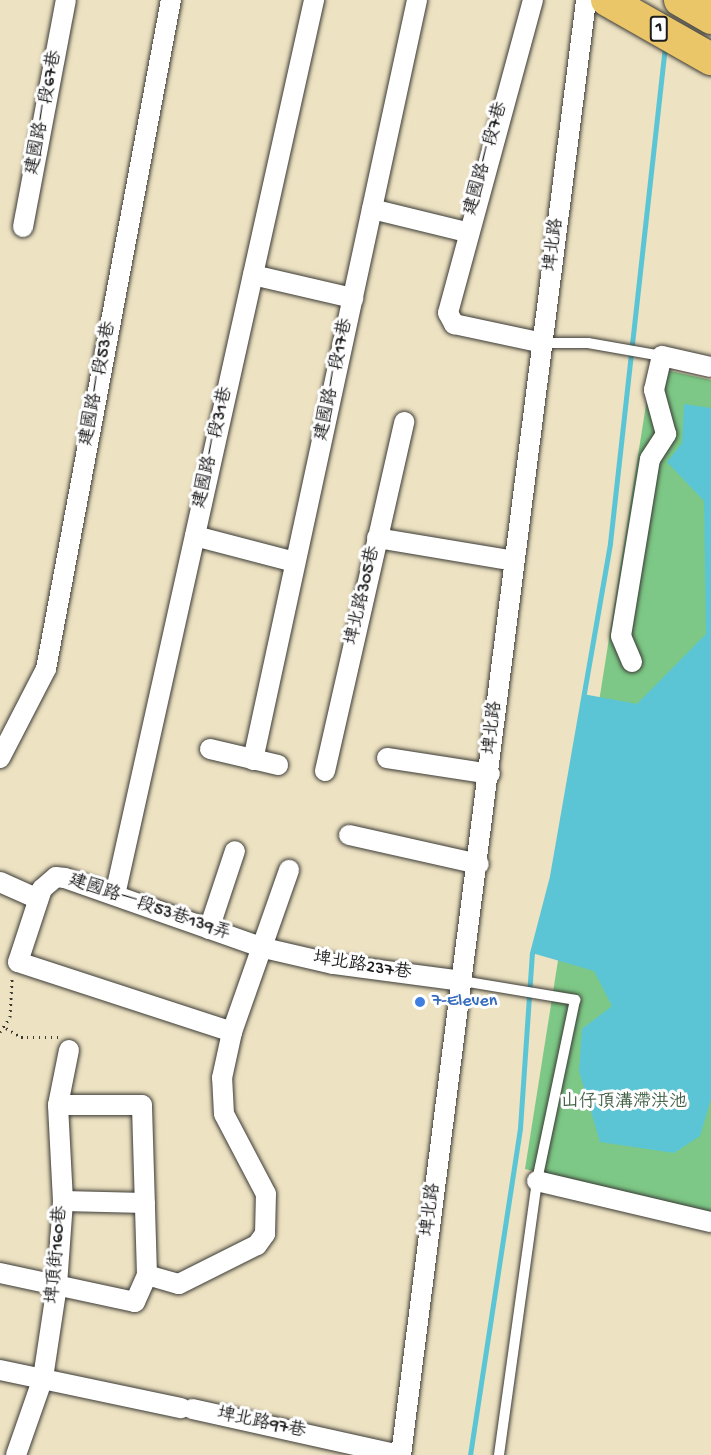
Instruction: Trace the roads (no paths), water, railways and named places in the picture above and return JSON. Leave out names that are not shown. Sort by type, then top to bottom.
[{"type":"main road","name":"1","points":[[607,0],[711,58]]},
{"type":"main road","name":"1","points":[[680,0],[711,18]]},
{"type":"street","name":"建國路一段67巷","points":[[23,227],[66,0]]},
{"type":"street","name":"建國路一段53巷","points":[[0,758],[46,669],[171,0]]},
{"type":"street","name":"建國路一段31巷","points":[[115,895],[314,0]]},
{"type":"street","name":"建國路一段17巷","points":[[253,760],[417,0]]},
{"type":"street","name":"建國路一段7巷","points":[[533,0],[466,232],[449,320],[543,343]]},
{"type":"street","name":"埤北路","points":[[400,1455],[479,864],[514,561],[586,0]]},
{"type":"street","points":[[372,209],[466,232]]},
{"type":"street","points":[[253,275],[353,297]]},
{"type":"street","points":[[632,662],[621,636],[650,459],[666,434],[654,390],[662,356],[711,367]]},
{"type":"street","name":"埤北路305巷","points":[[325,771],[404,422]]},
{"type":"street","points":[[195,536],[295,562]]},
{"type":"street","points":[[377,538],[514,561]]},
{"type":"street","points":[[210,749],[278,765]]},
{"type":"street","points":[[387,758],[490,774]]},
{"type":"street","points":[[349,835],[479,864]]},
{"type":"street","points":[[209,929],[235,851]]},
{"type":"street","points":[[147,1275],[179,1284],[257,1245],[265,1234],[266,1194],[224,1114],[222,1078],[232,1032],[264,948],[289,870]]},
{"type":"street","name":"建國路一段53巷139弄","points":[[232,1032],[18,962],[38,899],[56,877],[115,895],[264,948]]},
{"type":"street","points":[[0,882],[38,899]]},
{"type":"street","name":"埤北路237巷","points":[[264,948],[333,964],[462,981]]},
{"type":"street","name":"埤頂街160巷","points":[[16,1455],[43,1378],[57,1285],[63,1201],[58,1105],[69,1050]]},
{"type":"street","points":[[0,1273],[135,1302],[147,1275],[142,1105],[58,1105]]},
{"type":"street","points":[[537,1181],[711,1221]]},
{"type":"street","points":[[63,1201],[145,1203]]},
{"type":"street","name":"埤北路97巷","points":[[0,1370],[400,1455]]},
{"type":"lane","points":[[543,343],[588,343],[662,356]]},
{"type":"lane","points":[[462,981],[575,1000],[537,1181],[499,1455]]},
{"type":"water","name":"山仔頂溝滯洪池","points":[[684,404],[711,408],[711,1099],[700,1136],[674,1153],[600,1142],[579,1071],[582,1029],[612,1006],[594,971],[532,953],[552,876],[583,694],[637,704],[706,634],[704,501],[667,462],[682,443]]},
{"type":"waterway","points":[[470,1455],[520,1128],[532,953],[552,876],[610,543],[665,46]]},
{"type":"place","name":"7-Eleven","points":[[420,1002]]}]
